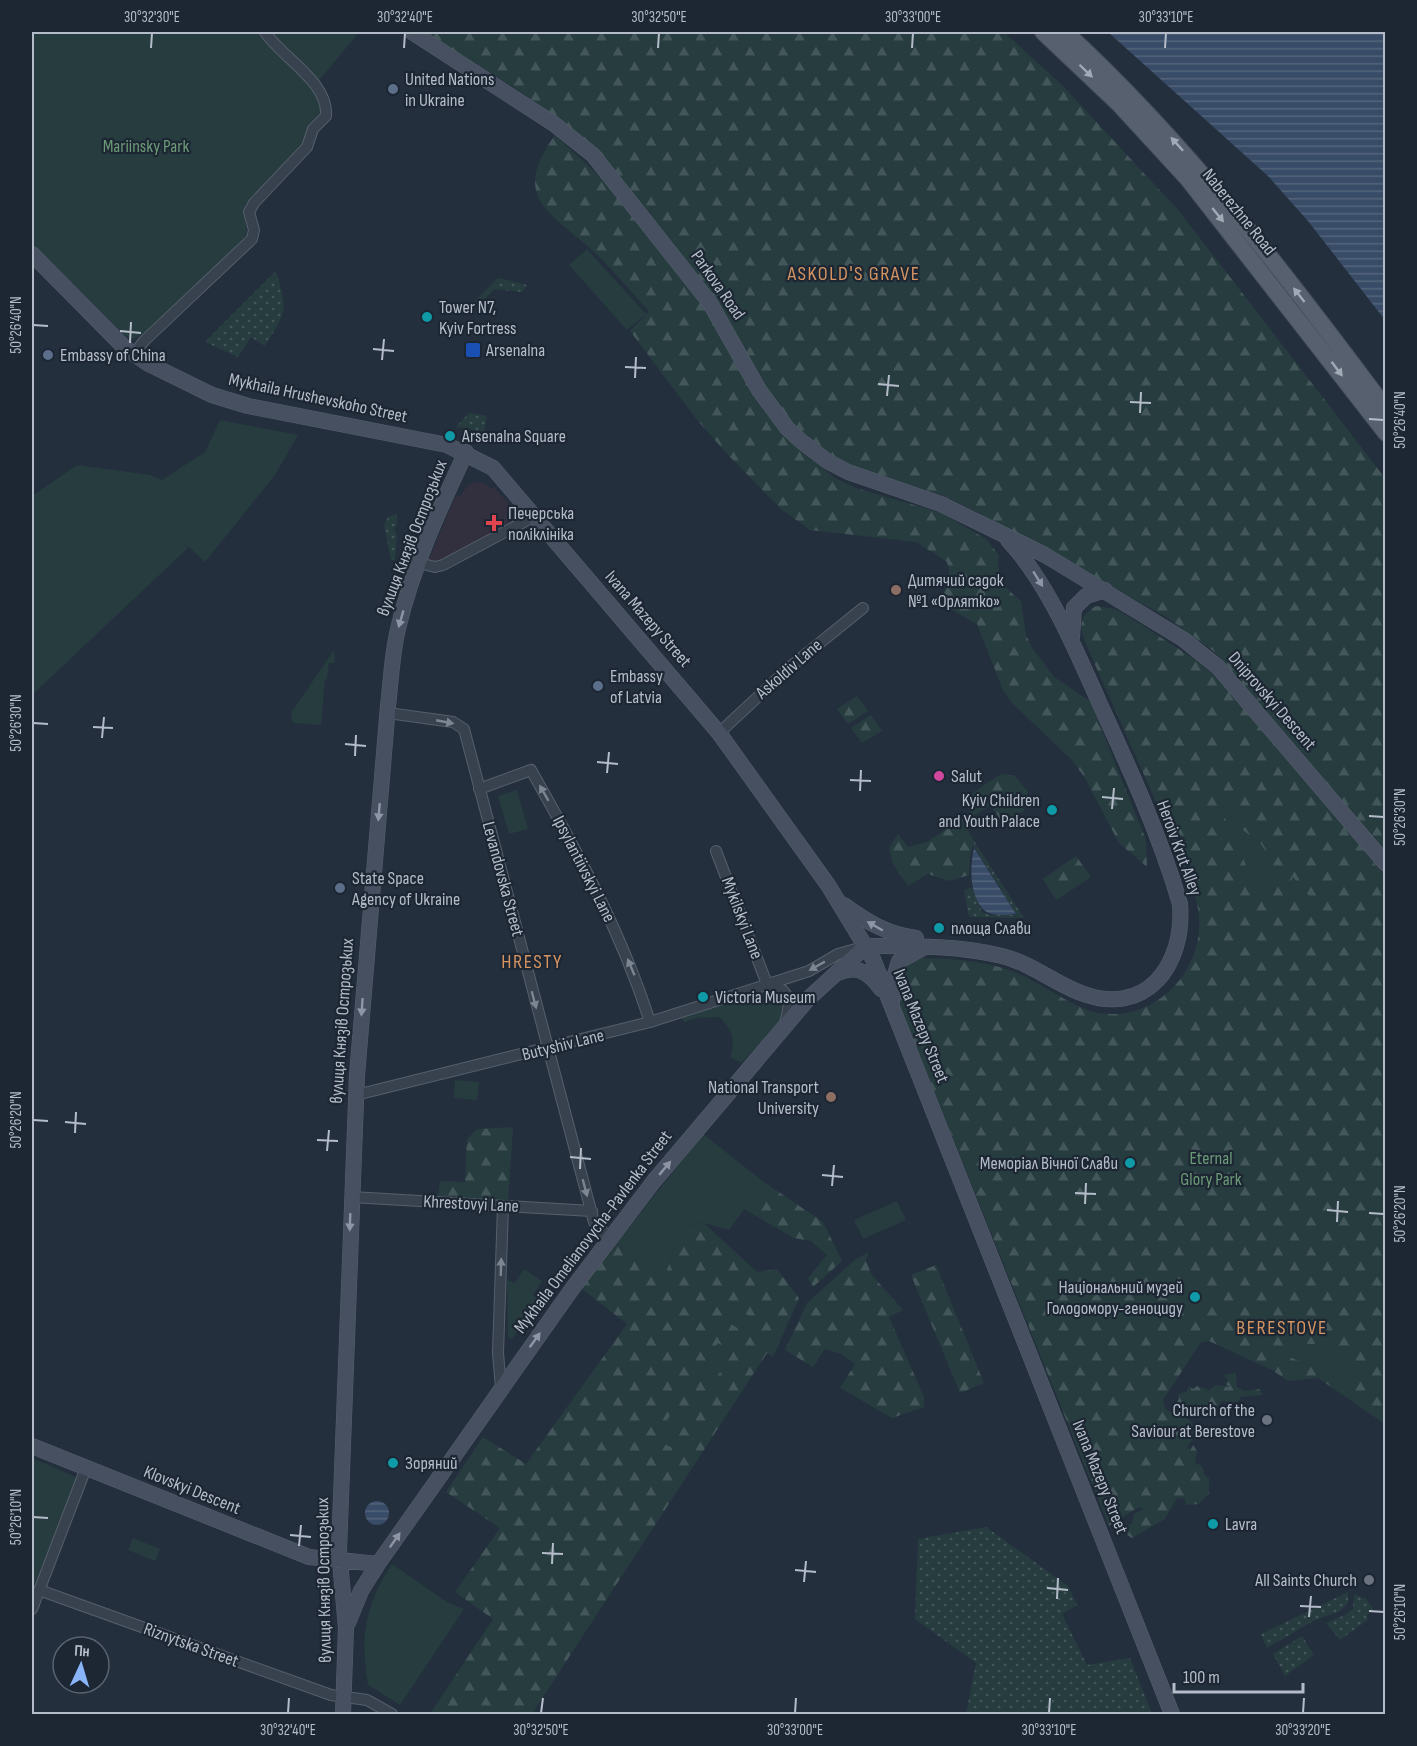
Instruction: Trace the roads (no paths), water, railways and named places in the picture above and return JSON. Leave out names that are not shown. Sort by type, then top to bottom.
[{"type":"main road","name":"Parkova Road","points":[[412,32],[554,124],[593,155],[710,303],[759,390],[787,428],[801,441],[827,461],[848,472],[941,504],[1105,590]]},
{"type":"main road","name":"Naberezhne Road","points":[[1043,32],[1119,104],[1188,178],[1386,433]]},
{"type":"main road","name":"Naberezhne Road","points":[[1065,32],[1126,88],[1188,156],[1234,211],[1386,409]]},
{"type":"main road","name":"Mykhaila Hrushevskoho Street","points":[[32,254],[133,355],[230,402],[427,441],[466,452]]},
{"type":"main road","name":"Ivana Mazepy Street","points":[[466,452],[493,468],[718,733],[835,897],[866,946],[892,1006],[1172,1714]]},
{"type":"main road","name":"вулиця Князів Острозьких","points":[[344,1714],[346,1628],[339,1538],[351,1197],[367,929],[387,713],[398,629],[419,563],[466,452]]},
{"type":"main road","name":"Heroiv Krut Alley","points":[[866,946],[929,946],[1009,958],[1079,993],[1104,998],[1119,998],[1145,990],[1154,985],[1172,962],[1181,922],[1174,884],[1119,745],[1074,646],[1038,578],[1002,534]]},
{"type":"main road","points":[[1074,646],[1071,632],[1074,608],[1086,596],[1105,590]]},
{"type":"main road","name":"Dniprovskyi Descent","points":[[1105,590],[1183,639],[1218,667],[1386,864]]},
{"type":"main road","points":[[835,897],[878,928],[896,935],[951,948]]},
{"type":"main road","name":"Mykhaila Omelianovycha-Pavlenka Street","points":[[346,1628],[361,1591],[378,1564],[609,1238],[784,1026],[828,978],[866,946]]},
{"type":"main road","points":[[892,1006],[892,984],[899,961],[908,954],[929,946]]},
{"type":"main road","points":[[828,978],[843,971],[863,971],[870,975],[892,1006]]},
{"type":"main road","name":"Klovskyi Descent","points":[[32,1446],[309,1557],[341,1562]]},
{"type":"main road","points":[[341,1562],[378,1564]]},
{"type":"street","points":[[133,355],[144,341],[252,239],[254,230],[249,212],[254,203],[307,147],[313,129],[326,116],[324,99],[286,53],[273,44],[265,32]]},
{"type":"street","points":[[419,563],[435,567],[442,565],[533,517]]},
{"type":"street","name":"Askoldiv Lane","points":[[718,733],[790,667],[863,608]]},
{"type":"street","name":"Levandovska Street","points":[[387,713],[453,722],[464,729],[592,1211],[600,1231],[609,1238]]},
{"type":"street","name":"Ipsylantiivskyi Lane","points":[[479,789],[531,770],[602,897],[637,979],[650,1022]]},
{"type":"street","name":"Mykilskyi Lane","points":[[716,851],[767,984]]},
{"type":"street","name":"Butyshiv Lane","points":[[356,1095],[548,1050],[650,1022],[809,971],[838,954],[866,946]]},
{"type":"street","points":[[767,984],[782,989],[787,994],[790,1005],[784,1026]]},
{"type":"street","name":"Khrestovyi Lane","points":[[351,1197],[592,1211]]},
{"type":"street","points":[[501,1388],[498,1353],[503,1206]]},
{"type":"street","points":[[32,1609],[87,1468]]},
{"type":"street","name":"Riznytska Street","points":[[39,1590],[331,1695],[367,1700],[392,1714]]},
{"type":"water","points":[[1108,32],[1385,32],[1385,320],[1308,221],[1269,177]]},
{"type":"water","points":[[974,848],[1016,914],[998,915],[986,912],[978,903],[972,880]]},
{"type":"water","points":[[377,1501],[386,1504],[389,1513],[386,1522],[377,1525],[368,1522],[365,1513],[368,1504]]},
{"type":"place","name":"United Nations in Ukraine","points":[[393,89]]},
{"type":"place","name":"Tower N7, Kyiv Fortress","points":[[427,317]]},
{"type":"place","name":"Arsenalna","points":[[473,350]]},
{"type":"place","name":"Embassy of China","points":[[48,355]]},
{"type":"place","name":"Arsenalna Square","points":[[450,436]]},
{"type":"place","name":"Печерська поліклініка","points":[[494,523]]},
{"type":"place","name":"Дитячий садок №1 «Орлятко»","points":[[896,590]]},
{"type":"place","name":"Embassy of Latvia","points":[[598,686]]},
{"type":"place","name":"Salut","points":[[939,776]]},
{"type":"place","name":"Kyiv Children and Youth Palace","points":[[1052,810]]},
{"type":"place","name":"State Space Agency of Ukraine","points":[[340,888]]},
{"type":"place","name":"площа Слави","points":[[939,928]]},
{"type":"place","name":"Victoria Museum","points":[[703,997]]},
{"type":"place","name":"National Transport University","points":[[831,1097]]},
{"type":"place","name":"Меморіал Вічної Слави","points":[[1130,1163]]},
{"type":"place","name":"Національний музей Голодомору-геноциду","points":[[1195,1297]]},
{"type":"place","name":"Church of the Saviour at Berestove","points":[[1267,1420]]},
{"type":"place","name":"Зоряний","points":[[393,1463]]},
{"type":"place","name":"Lavra","points":[[1213,1524]]},
{"type":"place","name":"All Saints Church","points":[[1369,1580]]},
{"type":"district","name":"ASKOLD'S GRAVE","points":[[854,274]]},
{"type":"district","name":"HRESTY","points":[[532,962]]},
{"type":"district","name":"BERESTOVE","points":[[1282,1328]]},
{"type":"park label","name":"Mariinsky Park","points":[[146,146]]},
{"type":"park label","name":"Eternal Glory Park","points":[[1211,1168]]}]
